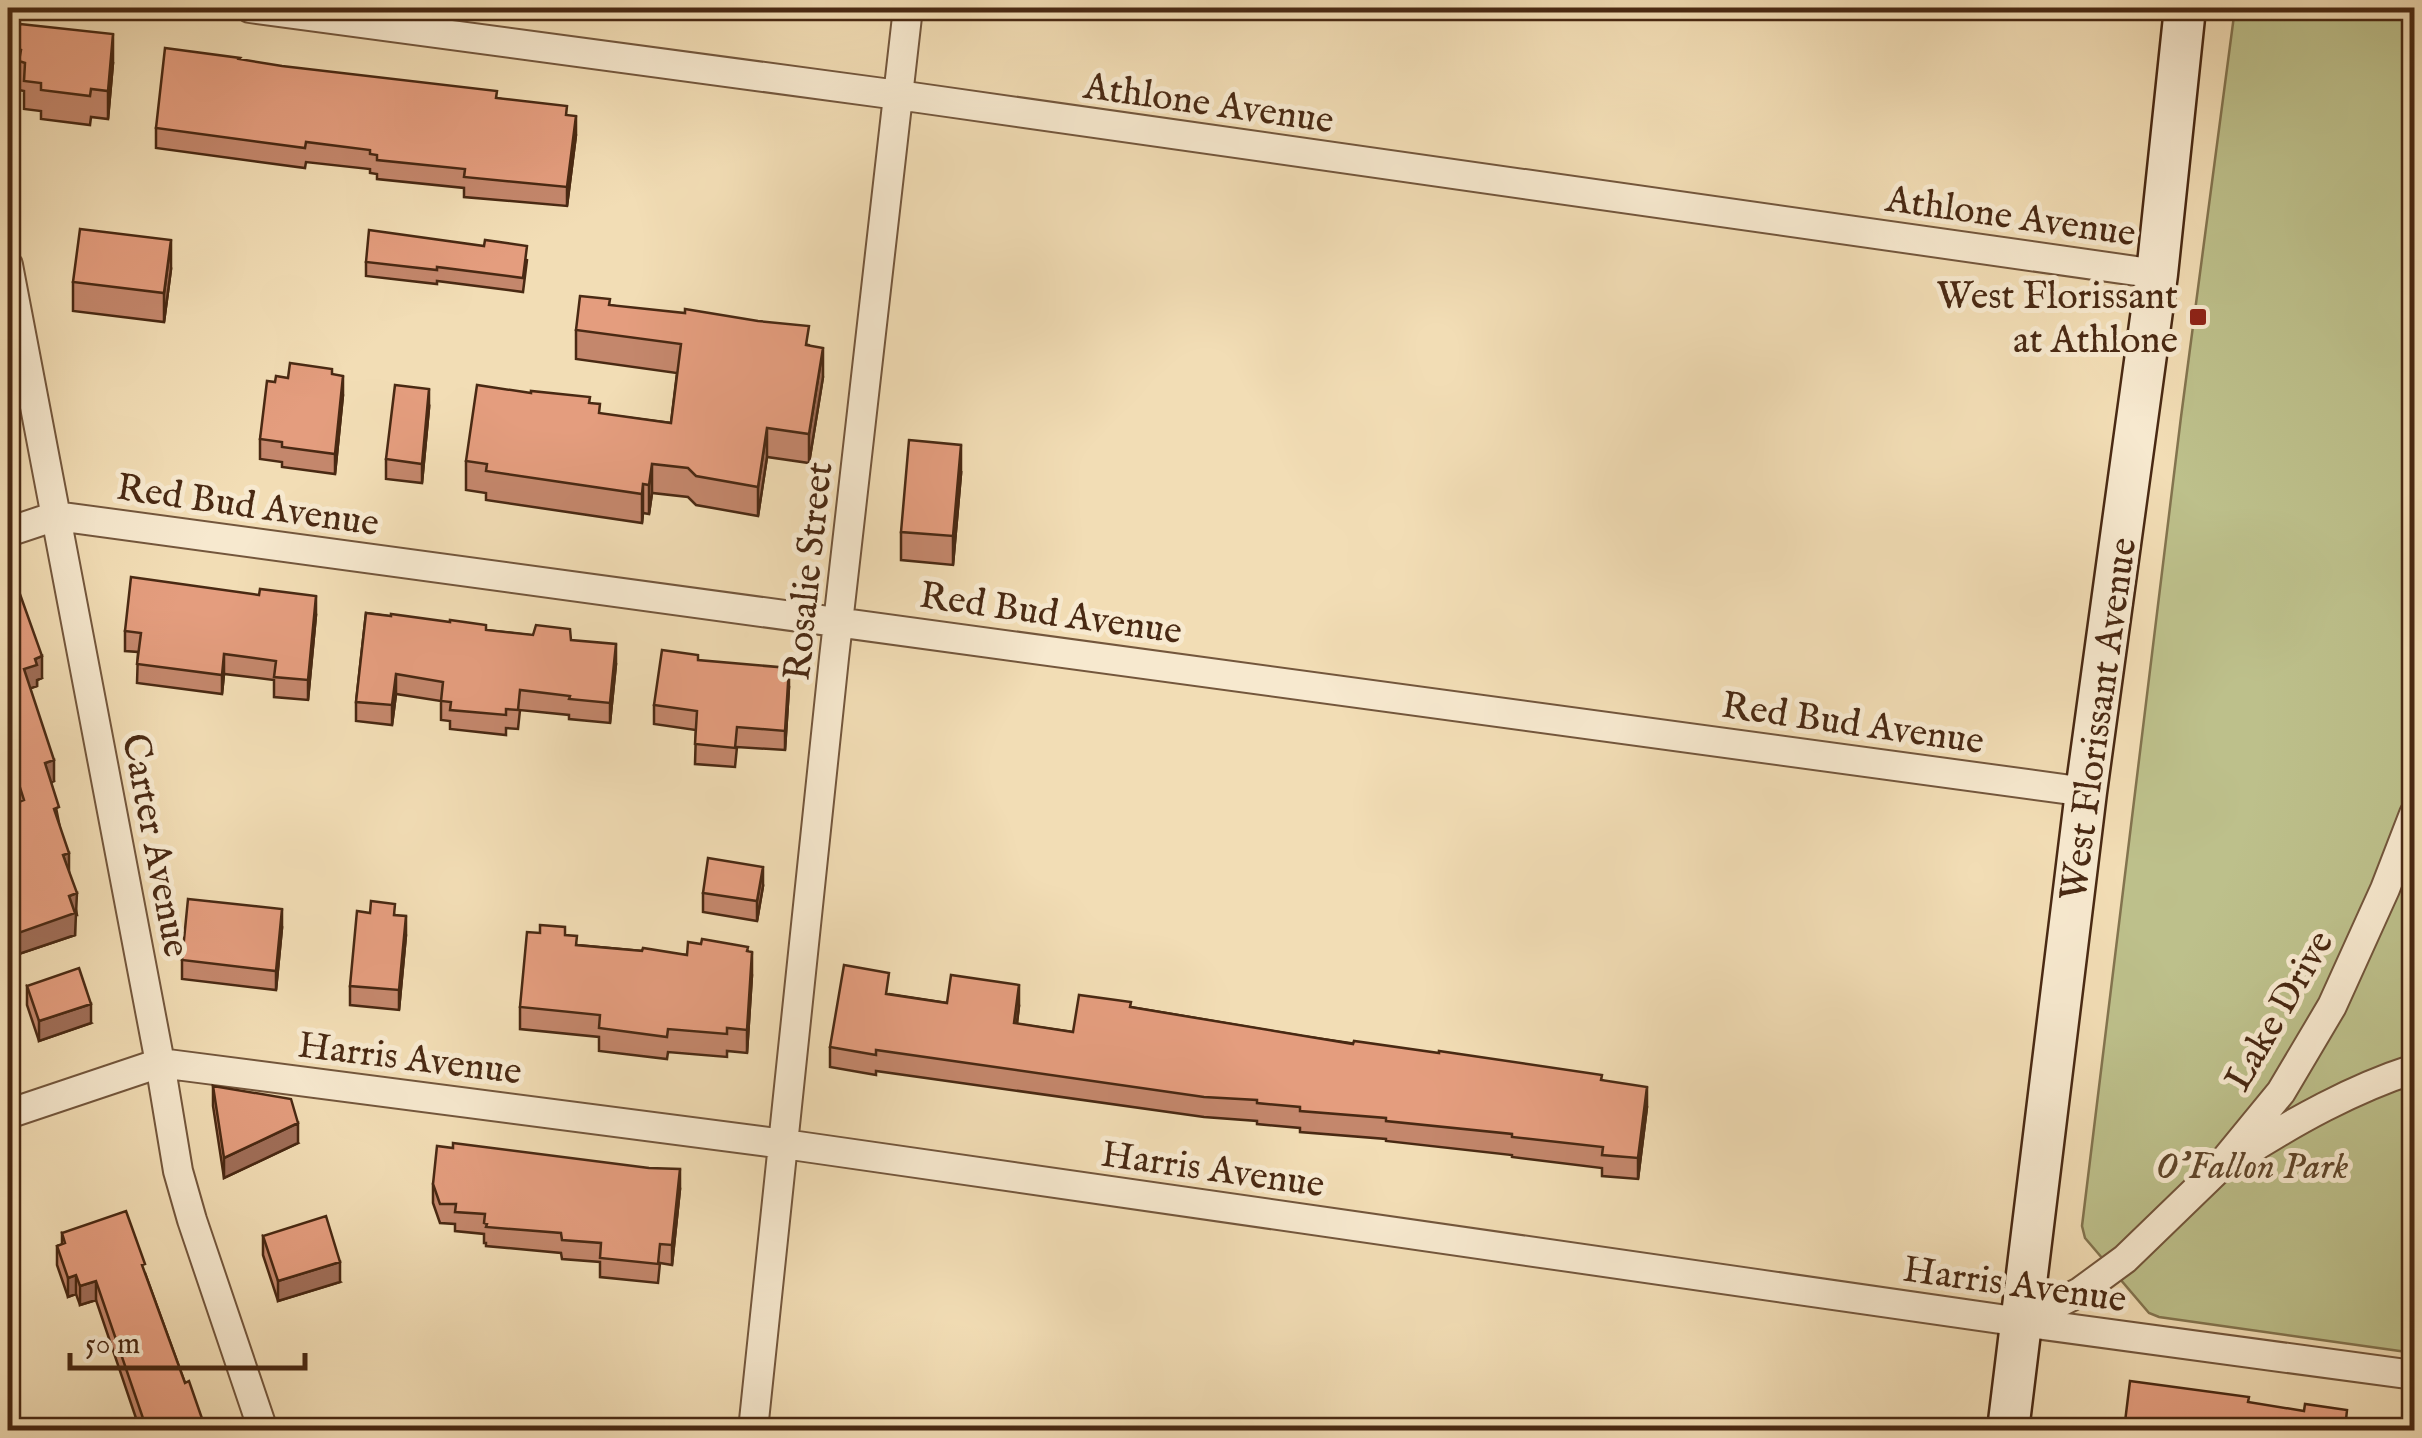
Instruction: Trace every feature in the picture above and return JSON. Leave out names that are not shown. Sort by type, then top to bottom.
[{"type":"main road","name":"West Florissant Avenue","points":[[2008,1430],[2086,792],[2157,274],[2185,8]]},
{"type":"street","name":"Athlone Avenue","points":[[250,8],[2157,274]]},
{"type":"street","name":"Rosalie Street","points":[[754,1430],[838,621],[908,8]]},
{"type":"street","name":"Carter Avenue","points":[[8,266],[178,1170],[263,1430]]},
{"type":"street","name":"Red Bud Avenue","points":[[8,532],[56,516],[2086,792]]},
{"type":"street","name":"Lake Drive","points":[[2021,1322],[2080,1292],[2125,1259],[2217,1170],[2282,1092],[2332,1006],[2414,814]]},
{"type":"street","name":"Harris Avenue","points":[[8,1114],[160,1063],[784,1144],[2414,1375]]},
{"type":"street","points":[[2217,1170],[2300,1118],[2414,1069]]},
{"type":"green space","name":"O'Fallon Park","points":[[2235,8],[2414,8],[2414,1353],[2159,1317],[2149,1313],[2085,1238],[2082,1226]]},
{"type":"building","points":[[20,24],[113,34],[108,91],[91,89],[90,96],[41,90],[41,83],[24,81],[25,63],[19,61],[21,50],[17,49]]},
{"type":"building","points":[[165,48],[497,91],[496,98],[567,106],[566,115],[576,116],[567,187],[464,177],[465,169],[377,160],[370,150],[306,142],[305,148],[156,128]]},
{"type":"building","points":[[80,229],[171,240],[164,293],[73,282]]},
{"type":"building","points":[[369,230],[484,246],[485,240],[527,246],[523,278],[366,262]]},
{"type":"building","points":[[580,296],[610,299],[609,305],[685,313],[685,309],[809,326],[806,345],[823,348],[809,434],[767,428],[758,487],[696,476],[688,468],[652,464],[649,485],[643,484],[642,494],[486,471],[487,464],[466,461],[477,385],[590,397],[589,403],[600,404],[599,413],[671,423],[681,344],[576,330]]},
{"type":"building","points":[[290,363],[332,369],[332,374],[343,376],[335,454],[282,447],[282,442],[260,439],[267,381],[275,382],[276,376],[288,378]]},
{"type":"building","points":[[395,385],[429,389],[422,464],[386,459]]},
{"type":"building","points":[[909,440],[961,445],[953,536],[901,532]]},
{"type":"building","points":[[131,577],[259,595],[260,589],[316,596],[308,680],[274,677],[276,661],[224,654],[222,675],[137,664],[141,633],[125,631]]},
{"type":"building","points":[[16,583],[42,656],[35,659],[37,665],[24,669],[54,760],[45,763],[59,807],[54,809],[69,853],[63,855],[77,893],[69,896],[75,913],[10,936],[8,806],[24,800],[8,750],[8,586]]},
{"type":"building","points":[[366,613],[450,620],[486,625],[486,630],[533,635],[536,625],[570,629],[571,640],[616,644],[610,703],[520,690],[518,710],[506,709],[506,715],[450,710],[451,702],[441,701],[443,682],[396,674],[392,705],[356,702]]},
{"type":"building","points":[[662,650],[698,655],[698,660],[789,668],[785,731],[737,727],[735,748],[695,744],[697,711],[654,705]]},
{"type":"building","points":[[708,858],[763,867],[757,901],[703,893]]},
{"type":"building","points":[[188,899],[282,909],[276,971],[182,960]]},
{"type":"building","points":[[371,901],[395,904],[394,915],[406,916],[399,990],[350,986],[357,911],[370,913]]},
{"type":"building","points":[[540,925],[565,927],[565,935],[577,936],[576,945],[642,951],[643,948],[687,955],[688,942],[701,944],[702,939],[748,947],[747,951],[752,952],[747,1030],[727,1028],[727,1034],[668,1029],[667,1037],[599,1028],[600,1015],[520,1007],[527,932],[540,933]]},
{"type":"building","points":[[844,965],[889,973],[886,994],[947,1003],[951,975],[1019,985],[1014,1023],[1073,1032],[1079,995],[1353,1044],[1354,1041],[1439,1051],[1602,1075],[1601,1080],[1647,1087],[1638,1158],[1602,1155],[1603,1147],[1512,1134],[1300,1111],[1300,1107],[1257,1100],[1204,1097],[876,1050],[876,1055],[830,1047]]},
{"type":"building","points":[[79,968],[91,1004],[39,1021],[27,986]]},
{"type":"building","points":[[213,1086],[291,1099],[298,1123],[224,1158]]},
{"type":"building","points":[[453,1143],[680,1169],[672,1245],[660,1244],[658,1264],[600,1258],[601,1243],[562,1240],[561,1233],[486,1227],[485,1214],[455,1212],[456,1204],[440,1204],[433,1184],[437,1146],[453,1148]]},
{"type":"building","points":[[126,1211],[185,1383],[189,1381],[206,1430],[147,1430],[96,1281],[80,1286],[76,1275],[68,1278],[57,1246],[65,1243],[62,1233]]},
{"type":"building","points":[[326,1216],[340,1262],[278,1281],[263,1236]]},
{"type":"building","points":[[2130,1381],[2249,1397],[2248,1402],[2304,1411],[2305,1404],[2347,1410],[2346,1420],[2414,1430],[2124,1430]]},
{"type":"place","name":"West Florissant at Athlone","points":[[2198,317]]}]
